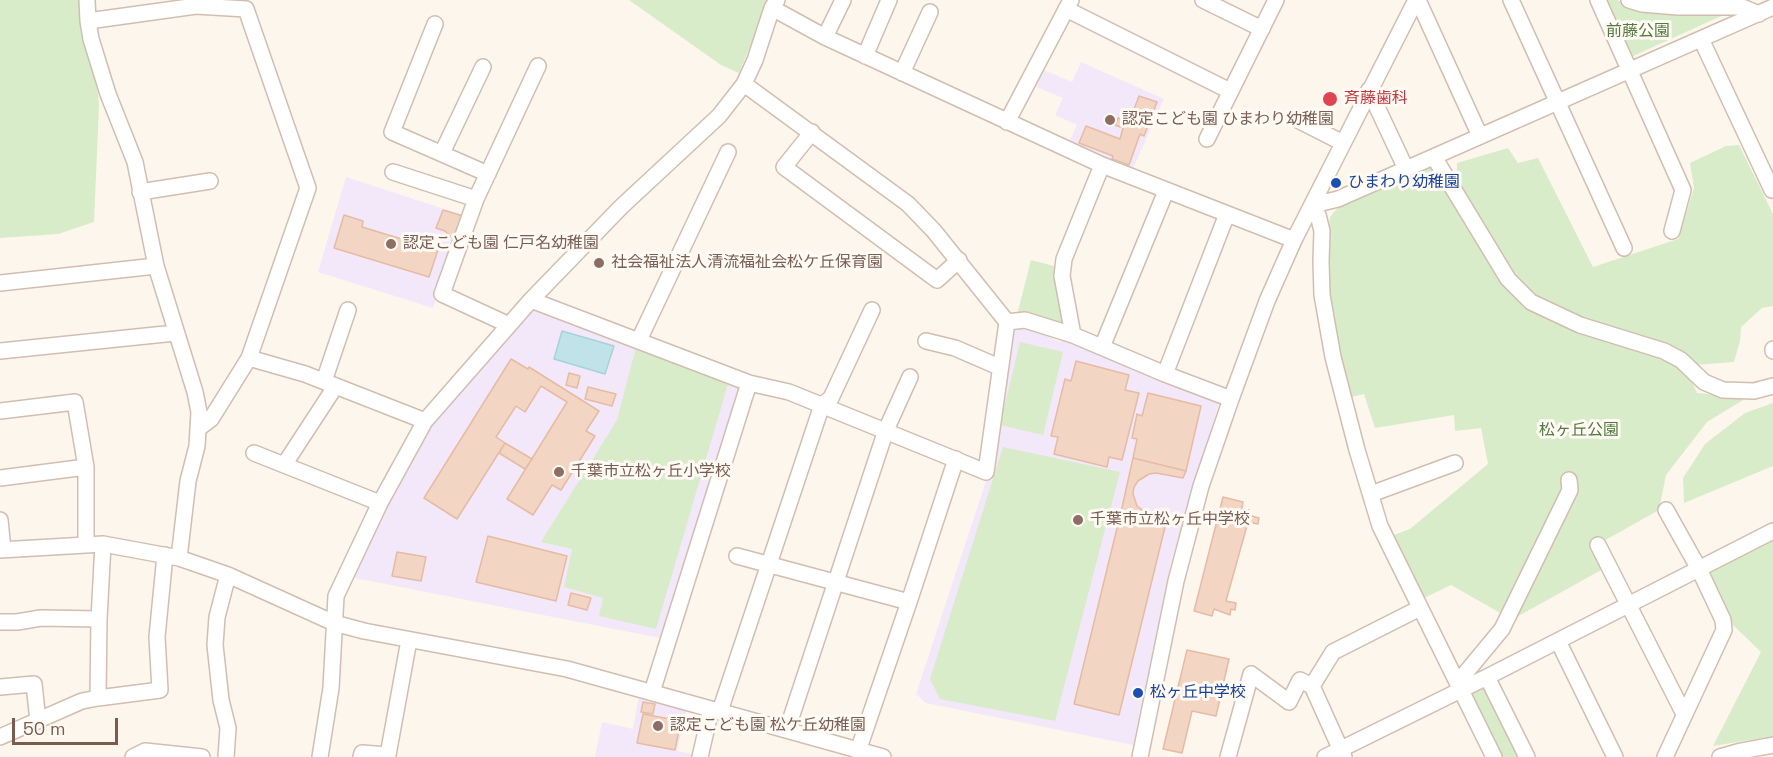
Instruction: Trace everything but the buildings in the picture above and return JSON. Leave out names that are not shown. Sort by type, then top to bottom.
[{"type":"street","points":[[0,737],[82,702],[160,690],[157,637],[172,556],[197,446],[199,428],[195,392],[156,266],[135,162],[108,94],[88,21],[87,0]]},
{"type":"street","points":[[825,37],[843,0]]},
{"type":"street","points":[[865,56],[889,0]]},
{"type":"street","points":[[1203,0],[1262,29]]},
{"type":"street","points":[[1207,139],[1276,0]]},
{"type":"street","points":[[1140,757],[1176,581],[1201,486],[1231,399],[1267,301],[1294,240],[1417,0]]},
{"type":"street","points":[[1417,0],[1479,136]]},
{"type":"street","points":[[1511,0],[1624,248]]},
{"type":"street","points":[[1598,0],[1683,190],[1672,231]]},
{"type":"street","points":[[1637,1],[1678,7],[1741,3],[1766,11]]},
{"type":"street","points":[[88,21],[195,3],[246,9],[308,188],[249,358],[211,419],[199,428]]},
{"type":"street","points":[[320,757],[332,688],[336,596],[380,503],[424,421],[531,300],[650,178],[719,116],[744,84],[755,60],[774,4],[825,37],[1007,122],[1102,165],[1294,240]]},
{"type":"street","points":[[1007,122],[1069,4],[1230,91]]},
{"type":"street","points":[[1313,205],[1338,199],[1766,11]]},
{"type":"street","points":[[902,73],[930,12]]},
{"type":"street","points":[[435,24],[392,132],[488,174]]},
{"type":"street","points":[[1701,39],[1772,190]]},
{"type":"street","points":[[509,325],[442,294],[476,200],[538,66]]},
{"type":"street","points":[[442,153],[483,67]]},
{"type":"street","points":[[531,300],[749,382],[789,392],[986,472],[1006,322],[959,260],[908,204],[744,84]]},
{"type":"street","points":[[1370,90],[1406,169]]},
{"type":"street","points":[[1294,118],[1343,143]]},
{"type":"street","points":[[812,132],[784,167],[937,280],[959,260]]},
{"type":"street","points":[[639,340],[728,152]]},
{"type":"street","points":[[1434,157],[1508,279],[1531,302],[1580,325],[1664,351],[1681,360],[1704,382],[1723,390],[1754,391],[1773,386]]},
{"type":"street","points":[[1073,335],[1062,276],[1064,259],[1102,165]]},
{"type":"street","points":[[393,172],[476,200]]},
{"type":"street","points":[[140,192],[210,181]]},
{"type":"street","points":[[1102,347],[1166,191]]},
{"type":"street","points":[[1313,205],[1322,231],[1322,295],[1333,357],[1380,526],[1494,757]]},
{"type":"street","points":[[1165,374],[1227,214]]},
{"type":"street","points":[[0,284],[156,266]]},
{"type":"street","points":[[284,465],[330,384],[348,310]]},
{"type":"street","points":[[700,757],[822,405],[831,398],[872,310]]},
{"type":"street","points":[[1006,322],[1025,320],[1073,335],[1231,399]]},
{"type":"street","points":[[0,351],[175,333]]},
{"type":"street","points":[[926,341],[955,348],[999,367]]},
{"type":"street","points":[[249,358],[330,384],[424,421]]},
{"type":"street","points":[[1754,391],[1773,374]]},
{"type":"street","points":[[787,730],[886,430],[910,377]]},
{"type":"street","points":[[652,692],[749,382]]},
{"type":"street","points":[[0,411],[75,402],[86,467],[86,545]]},
{"type":"street","points":[[254,453],[380,503]]},
{"type":"street","points":[[858,751],[956,459]]},
{"type":"street","points":[[1371,494],[1455,463]]},
{"type":"street","points":[[0,478],[86,467]]},
{"type":"street","points":[[1459,686],[1502,629],[1570,490],[1569,480]]},
{"type":"street","points":[[1665,757],[1724,630],[1723,620],[1699,569],[1666,510]]},
{"type":"street","points":[[0,520],[2,550],[103,544],[172,556],[228,575],[334,623],[409,640],[567,669],[883,757]]},
{"type":"street","points":[[1325,757],[1342,753],[1459,686],[1487,677],[1773,531]]},
{"type":"street","points":[[98,698],[103,544]]},
{"type":"street","points":[[1598,545],[1684,714]]},
{"type":"street","points":[[737,556],[909,602]]},
{"type":"street","points":[[226,757],[228,728],[221,700],[214,645],[217,617],[228,575]]},
{"type":"street","points":[[1312,686],[1333,652],[1420,608]]},
{"type":"street","points":[[0,622],[41,618],[99,619]]},
{"type":"street","points":[[361,757],[362,753],[388,755],[409,640]]},
{"type":"street","points":[[1557,641],[1615,757]]},
{"type":"street","points":[[1228,757],[1251,674],[1289,702],[1300,680],[1312,686],[1342,753]]},
{"type":"street","points":[[1487,677],[1527,757]]},
{"type":"street","points":[[0,687],[34,684],[38,721]]},
{"type":"street","points":[[1720,757],[1741,750],[1773,745]]},
{"type":"street","points":[[133,757],[145,751],[202,757]]},
{"type":"shaded area","name":"認定こども園 ひまわり幼稚園","points":[[1081,62],[1164,99],[1131,173],[1068,145],[1077,125],[1055,115],[1063,98],[1036,87],[1044,70],[1072,82]]},
{"type":"shaded area","name":"認定こども園 仁戸名幼稚園","points":[[346,177],[466,216],[433,308],[318,272]]},
{"type":"shaded area","name":"千葉市立松ヶ丘小学校","points":[[537,305],[742,384],[665,639],[355,578],[387,498],[417,447],[451,399]]},
{"type":"shaded area","name":"千葉市立松ヶ丘中学校","points":[[1028,328],[1060,342],[1062,339],[1082,345],[1218,399],[1219,403],[1171,562],[1133,745],[926,703],[916,694],[987,478],[1009,331]]},
{"type":"shaded area","name":"認定こども園 松ケ丘幼稚園","points":[[639,695],[687,709],[677,751],[696,755],[695,757],[595,757],[602,722],[633,729]]},
{"type":"green space","points":[[0,0],[89,0],[99,105],[94,222],[58,234],[0,238]]},
{"type":"green space","points":[[629,0],[769,0],[739,73],[721,65]]},
{"type":"green space","name":"前藤公園","points":[[1601,0],[1617,0],[1642,11],[1728,13],[1631,57]]},
{"type":"green space","name":"松ヶ丘公園","points":[[1739,145],[1773,214],[1773,306],[1762,308],[1741,327],[1734,362],[1695,365],[1687,371],[1697,393],[1740,397],[1743,400],[1707,422],[1666,475],[1659,510],[1593,547],[1603,569],[1495,629],[1502,614],[1451,585],[1422,599],[1391,536],[1410,529],[1488,464],[1481,428],[1455,431],[1454,415],[1375,428],[1364,394],[1351,397],[1344,375],[1329,303],[1326,268],[1330,217],[1338,208],[1428,167],[1438,169],[1458,202],[1457,163],[1508,148],[1518,163],[1538,158],[1593,267],[1678,239],[1694,188],[1690,163],[1726,146]]},
{"type":"green space","points":[[1031,260],[1054,266],[1063,325],[1028,313],[1017,315]]},
{"type":"green space","points":[[1020,342],[1063,352],[1043,435],[1000,425]]},
{"type":"green space","points":[[636,347],[728,384],[656,629],[599,616],[603,598],[564,587],[572,549],[541,542],[617,420]]},
{"type":"green space","points":[[1773,403],[1773,466],[1684,503],[1683,478],[1705,444],[1745,413]]},
{"type":"green space","points":[[1003,447],[1120,472],[1055,721],[940,699],[930,679]]},
{"type":"green space","points":[[1773,535],[1773,736],[1713,746],[1761,652],[1733,625],[1707,569]]},
{"type":"green space","points":[[1488,685],[1525,757],[1503,757],[1473,695],[1475,691]]},
{"type":"water","points":[[562,331],[614,346],[605,374],[554,359]]},
{"type":"place","name":"斉藤歯科","points":[[1330,99]]},
{"type":"place","name":"認定こども園 ひまわり幼稚園","points":[[1110,120]]},
{"type":"place","name":"ひまわり幼稚園","points":[[1336,183]]},
{"type":"place","name":"認定こども園 仁戸名幼稚園","points":[[391,244]]},
{"type":"place","name":"社会福祉法人清流福祉会松ケ丘保育園","points":[[599,263]]},
{"type":"place","name":"千葉市立松ヶ丘小学校","points":[[559,472]]},
{"type":"place","name":"千葉市立松ヶ丘中学校","points":[[1078,520]]},
{"type":"place","name":"松ヶ丘中学校","points":[[1138,693]]},
{"type":"place","name":"認定こども園 松ケ丘幼稚園","points":[[658,726]]}]
